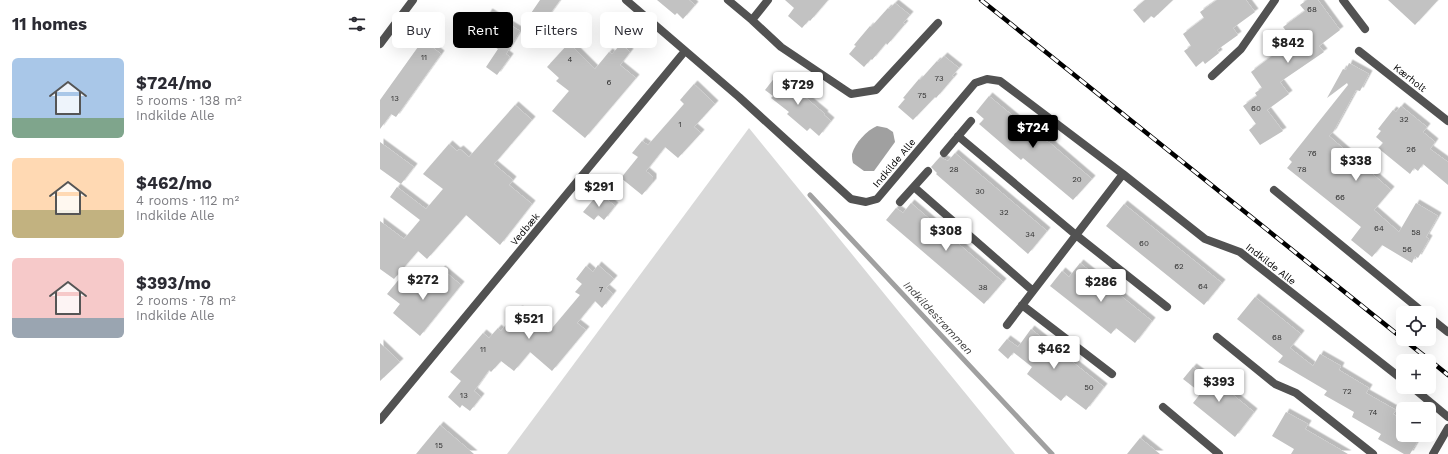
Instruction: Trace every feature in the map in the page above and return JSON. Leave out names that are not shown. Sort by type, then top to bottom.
[{"type":"street","points":[[380,44],[412,0]]},
{"type":"street","name":"Indkilde Alle","points":[[626,0],[739,97],[850,199],[866,202],[877,199],[976,83],[987,79],[1000,81],[1205,239],[1240,252],[1396,375]]},
{"type":"street","points":[[728,0],[781,47],[850,94],[876,90],[938,23]]},
{"type":"street","points":[[752,20],[768,0]]},
{"type":"street","points":[[1212,76],[1241,49],[1275,0]]},
{"type":"street","points":[[1343,0],[1365,29]]},
{"type":"street","name":"Vedbæk","points":[[380,420],[685,51]]},
{"type":"street","name":"Kærholt","points":[[1359,51],[1448,121]]},
{"type":"street","points":[[944,153],[971,121]]},
{"type":"street","points":[[958,136],[1076,235],[1167,307]]},
{"type":"street","points":[[900,202],[928,171]]},
{"type":"street","points":[[1007,325],[1122,174]]},
{"type":"street","points":[[914,187],[1033,291]]},
{"type":"street","points":[[1274,190],[1415,306]]},
{"type":"street","points":[[1022,305],[1112,374]]},
{"type":"street","points":[[1436,323],[1448,332]]},
{"type":"street","points":[[1217,337],[1275,384],[1296,393],[1373,454]]},
{"type":"street","points":[[1420,394],[1448,417]]},
{"type":"street","points":[[1163,407],[1219,454]]},
{"type":"street","points":[[1433,454],[1448,428]]},
{"type":"shaded area","points":[[877,126],[887,128],[893,132],[895,142],[874,171],[864,171],[853,163],[852,154],[862,137]]},
{"type":"shaded area","points":[[749,128],[1015,454],[507,454]]},
{"type":"building","points":[[540,0],[560,0],[551,12],[532,12]]},
{"type":"building","points":[[657,0],[689,0],[695,5],[683,19],[677,13],[675,15]]},
{"type":"building","points":[[785,0],[828,0],[802,28],[788,16],[794,8]]},
{"type":"building","points":[[1145,0],[1173,0],[1154,18],[1151,16],[1144,23],[1133,10]]},
{"type":"building","points":[[1217,0],[1246,0],[1255,12],[1233,28],[1238,35],[1217,50],[1219,53],[1205,64],[1203,61],[1196,67],[1184,51],[1191,46],[1183,34],[1204,18],[1200,12]]},
{"type":"building","points":[[1307,0],[1318,0],[1340,30],[1319,46],[1324,52],[1280,82],[1289,94],[1267,110],[1283,131],[1260,145],[1249,130],[1256,124],[1243,106],[1257,96],[1255,93],[1262,88],[1251,72],[1272,56],[1266,48],[1287,32],[1283,27],[1305,11],[1300,5]]},
{"type":"building","points":[[1388,0],[1438,0],[1415,25]]},
{"type":"building","points":[[895,3],[910,15],[903,23],[905,24],[887,45],[886,43],[864,67],[849,54],[856,46],[854,45],[870,26],[871,27],[888,8],[889,9]]},
{"type":"building","points":[[513,27],[520,31],[513,42]]},
{"type":"building","points":[[417,48],[433,48],[441,54],[396,117],[391,114],[380,129],[380,100]]},
{"type":"building","points":[[496,48],[510,48],[506,54],[510,57],[497,75],[486,67],[498,49]]},
{"type":"building","points":[[564,48],[574,48],[595,69],[609,52],[612,54],[617,48],[626,48],[630,52],[620,65],[636,78],[585,138],[552,111],[569,91],[556,81],[559,78],[547,67]]},
{"type":"building","points":[[944,56],[959,68],[952,76],[954,77],[936,98],[935,97],[913,120],[898,107],[905,99],[903,98],[919,79],[920,80],[937,61],[938,62]]},
{"type":"building","points":[[1349,63],[1369,74],[1360,91],[1356,90],[1333,132],[1329,136],[1391,190],[1374,210],[1399,232],[1416,203],[1438,216],[1426,237],[1429,239],[1418,258],[1415,256],[1412,263],[1382,245],[1372,257],[1351,240],[1361,227],[1287,168],[1292,162],[1289,159],[1348,85],[1347,83],[1327,98],[1343,69],[1346,70]]},
{"type":"building","points":[[776,76],[785,83],[788,80],[808,96],[806,98],[831,121],[819,136],[810,128],[807,131],[787,114],[789,112],[771,98],[773,96],[765,90]]},
{"type":"building","points":[[694,84],[715,104],[694,127],[701,133],[678,158],[665,147],[646,171],[653,177],[653,182],[642,195],[621,178],[638,157],[632,153],[642,141],[648,145],[684,104],[680,100]]},
{"type":"building","points":[[989,96],[1041,139],[1050,143],[1092,179],[1073,200],[1023,158],[1021,160],[979,124],[984,119],[976,112]]},
{"type":"building","points":[[515,105],[532,120],[494,164],[513,180],[509,185],[532,204],[500,245],[466,215],[427,259],[418,251],[394,279],[380,269],[380,221],[404,239],[420,220],[390,197],[397,187],[426,209],[443,189],[423,174],[449,144],[457,151],[460,149],[469,157]]},
{"type":"building","points":[[1401,106],[1427,127],[1423,132],[1435,142],[1430,149],[1448,162],[1448,185],[1423,164],[1418,171],[1414,168],[1410,174],[1378,148],[1383,143],[1376,137],[1381,131],[1378,129],[1393,110],[1396,112]]},
{"type":"building","points":[[380,142],[414,167],[401,184],[380,169]]},
{"type":"building","points":[[955,153],[1047,231],[1028,254],[936,174],[937,173],[931,167],[940,157],[948,161]]},
{"type":"building","points":[[599,193],[615,206],[604,220],[598,215],[594,220],[583,212]]},
{"type":"building","points":[[911,203],[1003,282],[984,304],[886,220],[896,208],[903,213]]},
{"type":"building","points":[[1124,204],[1222,283],[1204,305],[1106,226]]},
{"type":"building","points":[[1080,263],[1152,321],[1135,343],[1116,328],[1111,334],[1050,286],[1062,271],[1069,277]]},
{"type":"building","points":[[598,265],[614,279],[606,288],[613,294],[602,308],[595,301],[577,323],[586,330],[552,371],[530,352],[514,371],[501,361],[491,372],[489,370],[474,391],[481,397],[470,411],[462,405],[460,408],[448,397],[461,381],[450,372],[483,333],[489,338],[498,328],[501,331],[519,309],[548,333],[580,295],[575,292],[582,284],[576,279],[586,266],[593,272]]},
{"type":"building","points":[[442,269],[461,285],[420,336],[393,313],[400,304],[387,294],[401,277],[421,293]]},
{"type":"building","points":[[1255,297],[1301,334],[1290,348],[1313,366],[1320,354],[1341,366],[1339,370],[1369,388],[1366,393],[1396,410],[1393,414],[1396,416],[1396,442],[1417,442],[1410,454],[1404,454],[1378,439],[1381,434],[1352,417],[1354,412],[1324,395],[1327,391],[1278,362],[1283,356],[1237,319]]},
{"type":"building","points":[[1031,329],[1104,387],[1086,410],[1066,395],[1061,401],[1027,374],[1032,367],[1013,352],[1008,359],[998,350],[1007,339],[1018,347]]},
{"type":"building","points":[[380,343],[400,362],[380,381]]},
{"type":"building","points":[[1193,367],[1211,380],[1216,381],[1254,412],[1235,437],[1193,403],[1201,393],[1183,379]]},
{"type":"building","points":[[1286,412],[1308,424],[1305,429],[1348,454],[1291,454],[1294,449],[1272,436]]},
{"type":"building","points":[[440,425],[474,454],[416,454]]},
{"type":"building","points":[[1140,438],[1160,454],[1127,454]]},
{"type":"waterway","name":"Indkildestrømmen","points":[[810,195],[1052,454]]},
{"type":"railway","points":[[981,0],[1448,375]]}]
